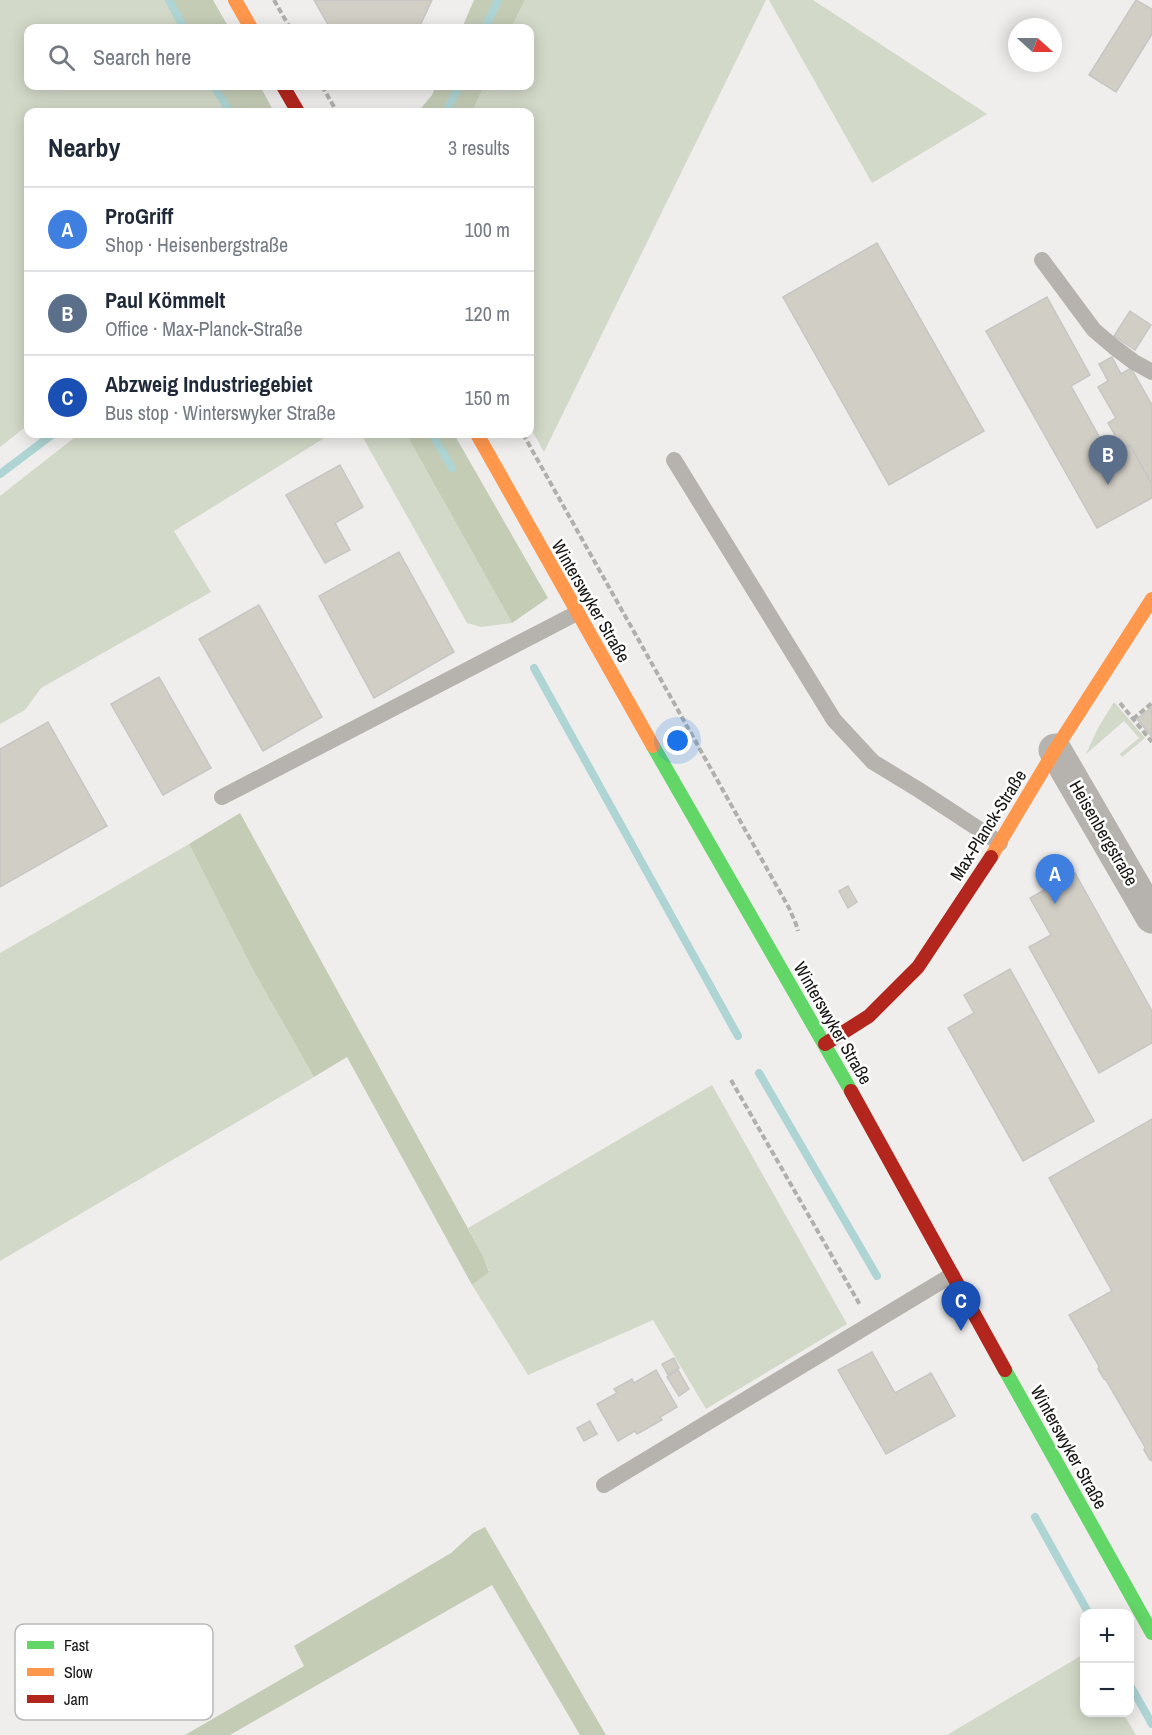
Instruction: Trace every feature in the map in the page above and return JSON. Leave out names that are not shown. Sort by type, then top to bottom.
[{"type":"street","points":[[236,0],[249,24]]},
{"type":"street","points":[[285,90],[296,108]]},
{"type":"street","name":"Winterswyker Straße","points":[[479,438],[577,613],[825,1044],[1152,1633]]},
{"type":"street","name":"Max-Planck-Straße","points":[[825,1044],[869,1016],[918,967],[1000,843],[1055,750],[1152,598]]},
{"type":"street","name":"Heisenbergstraße","points":[[1055,750],[1152,917]]},
{"type":"lane","points":[[1042,260],[1094,330],[1120,352],[1152,372]]},
{"type":"lane","points":[[674,460],[834,720],[873,762],[1000,843]]},
{"type":"lane","points":[[222,797],[577,613]]},
{"type":"lane","points":[[604,1485],[952,1275]]},
{"type":"path","points":[[274,0],[288,24]]},
{"type":"path","points":[[324,90],[335,108]]},
{"type":"path","points":[[1100,679],[1152,741]]},
{"type":"path","points":[[1133,719],[1152,703]]},
{"type":"path","points":[[731,1080],[871,1324]]},
{"type":"green space","points":[[0,0],[169,0],[183,24],[24,24],[24,90],[220,90],[231,108],[24,108],[24,428],[0,447]]},
{"type":"green space","points":[[169,0],[213,0],[227,24],[183,24]]},
{"type":"green space","points":[[474,0],[525,0],[513,24],[464,24]]},
{"type":"green space","points":[[525,0],[766,0],[544,452],[534,434],[534,108],[474,108],[482,90],[534,90],[534,24],[513,24]]},
{"type":"green space","points":[[769,0],[813,0],[987,114],[872,183]]},
{"type":"green space","points":[[220,90],[262,90],[272,108],[231,108]]},
{"type":"green space","points":[[434,90],[482,90],[474,108],[421,108]]},
{"type":"green space","points":[[74,438],[325,438],[174,531],[211,592],[41,688],[25,710],[0,724],[0,496]]},
{"type":"green space","points":[[363,438],[408,438],[512,623],[481,627],[467,623]]},
{"type":"green space","points":[[408,438],[456,438],[548,598],[512,623]]},
{"type":"green space","points":[[1114,702],[1145,738],[1122,757],[1120,754],[1139,738],[1124,721],[1086,754],[1098,728]]},
{"type":"green space","points":[[240,813],[483,1256],[489,1272],[472,1285],[347,1057],[314,1077],[253,970],[189,844]]},
{"type":"green space","points":[[189,844],[253,970],[314,1077],[0,1261],[0,953]]},
{"type":"green space","points":[[712,1085],[847,1324],[706,1409],[653,1320],[528,1375],[472,1285],[489,1271],[468,1228]]},
{"type":"green space","points":[[485,1527],[606,1735],[580,1735],[492,1585],[230,1735],[185,1735],[304,1666],[294,1646],[451,1553],[473,1533]]},
{"type":"green space","points":[[1080,1656],[1080,1717],[1125,1717],[1136,1735],[947,1735]]},
{"type":"building","points":[[314,0],[432,0],[421,24],[328,24]]},
{"type":"building","points":[[1136,0],[1152,9],[1152,34],[1116,92],[1089,75]]},
{"type":"building","points":[[877,243],[984,431],[889,485],[783,297]]},
{"type":"building","points":[[1047,297],[1090,375],[1071,386],[1110,456],[1130,445],[1152,484],[1152,498],[1097,528],[986,331]]},
{"type":"building","points":[[1130,311],[1151,325],[1135,350],[1114,336]]},
{"type":"building","points":[[1112,357],[1121,374],[1131,368],[1152,405],[1152,484],[1130,445],[1115,453],[1107,440],[1115,435],[1108,423],[1116,418],[1098,387],[1108,381],[1099,364]]},
{"type":"building","points":[[340,465],[363,507],[335,523],[350,550],[325,563],[286,495]]},
{"type":"building","points":[[399,552],[454,652],[374,698],[319,596]]},
{"type":"building","points":[[259,605],[322,717],[263,751],[199,639]]},
{"type":"building","points":[[159,677],[211,768],[163,795],[111,704]]},
{"type":"building","points":[[1152,707],[1152,737],[1137,719]]},
{"type":"building","points":[[48,722],[107,826],[0,887],[0,749]]},
{"type":"building","points":[[1075,873],[1152,1011],[1152,1043],[1099,1073],[1029,947],[1051,935],[1030,898]]},
{"type":"building","points":[[848,886],[857,902],[848,908],[839,891]]},
{"type":"building","points":[[1010,969],[1094,1121],[1023,1161],[948,1028],[974,1013],[964,995]]},
{"type":"building","points":[[1152,1119],[1152,1461],[1069,1315],[1112,1291],[1049,1178]]},
{"type":"building","points":[[872,1352],[895,1393],[931,1373],[955,1416],[886,1454],[838,1370]]},
{"type":"building","points":[[674,1358],[679,1368],[668,1375],[662,1364]]},
{"type":"building","points":[[656,1370],[677,1407],[660,1417],[662,1420],[637,1434],[635,1431],[618,1441],[597,1404],[617,1393],[614,1389],[632,1379],[634,1383]]},
{"type":"building","points":[[678,1370],[689,1389],[679,1396],[667,1377]]},
{"type":"building","points":[[590,1421],[597,1434],[584,1441],[577,1428]]},
{"type":"waterway","points":[[169,0],[182,24]]},
{"type":"waterway","points":[[487,24],[498,0]]},
{"type":"waterway","points":[[216,90],[228,108]]},
{"type":"waterway","points":[[448,108],[457,90]]},
{"type":"waterway","points":[[0,474],[48,438]]},
{"type":"waterway","points":[[434,438],[452,468]]},
{"type":"waterway","points":[[534,668],[738,1036]]},
{"type":"waterway","points":[[759,1073],[877,1276]]},
{"type":"waterway","points":[[1035,1517],[1086,1609]]},
{"type":"waterway","points":[[1134,1692],[1152,1724]]},
{"type":"traffic: fast","points":[[653,746],[851,1091]]},
{"type":"traffic: fast","points":[[1005,1370],[1152,1633]]},
{"type":"traffic: slow","points":[[235,0],[249,24]]},
{"type":"traffic: slow","points":[[479,438],[653,746]]},
{"type":"traffic: slow","points":[[991,857],[1055,750],[1152,599]]},
{"type":"traffic: jam","points":[[285,90],[296,108]]},
{"type":"traffic: jam","points":[[825,1044],[869,1016],[918,967],[991,857]]},
{"type":"traffic: jam","points":[[851,1091],[1005,1370]]},
{"type":"place","name":"Paul Kömmelt","points":[[1108,485]]},
{"type":"place","name":"ProGriff","points":[[1055,904]]},
{"type":"place","name":"Abzweig Industriegebiet","points":[[961,1331]]}]
